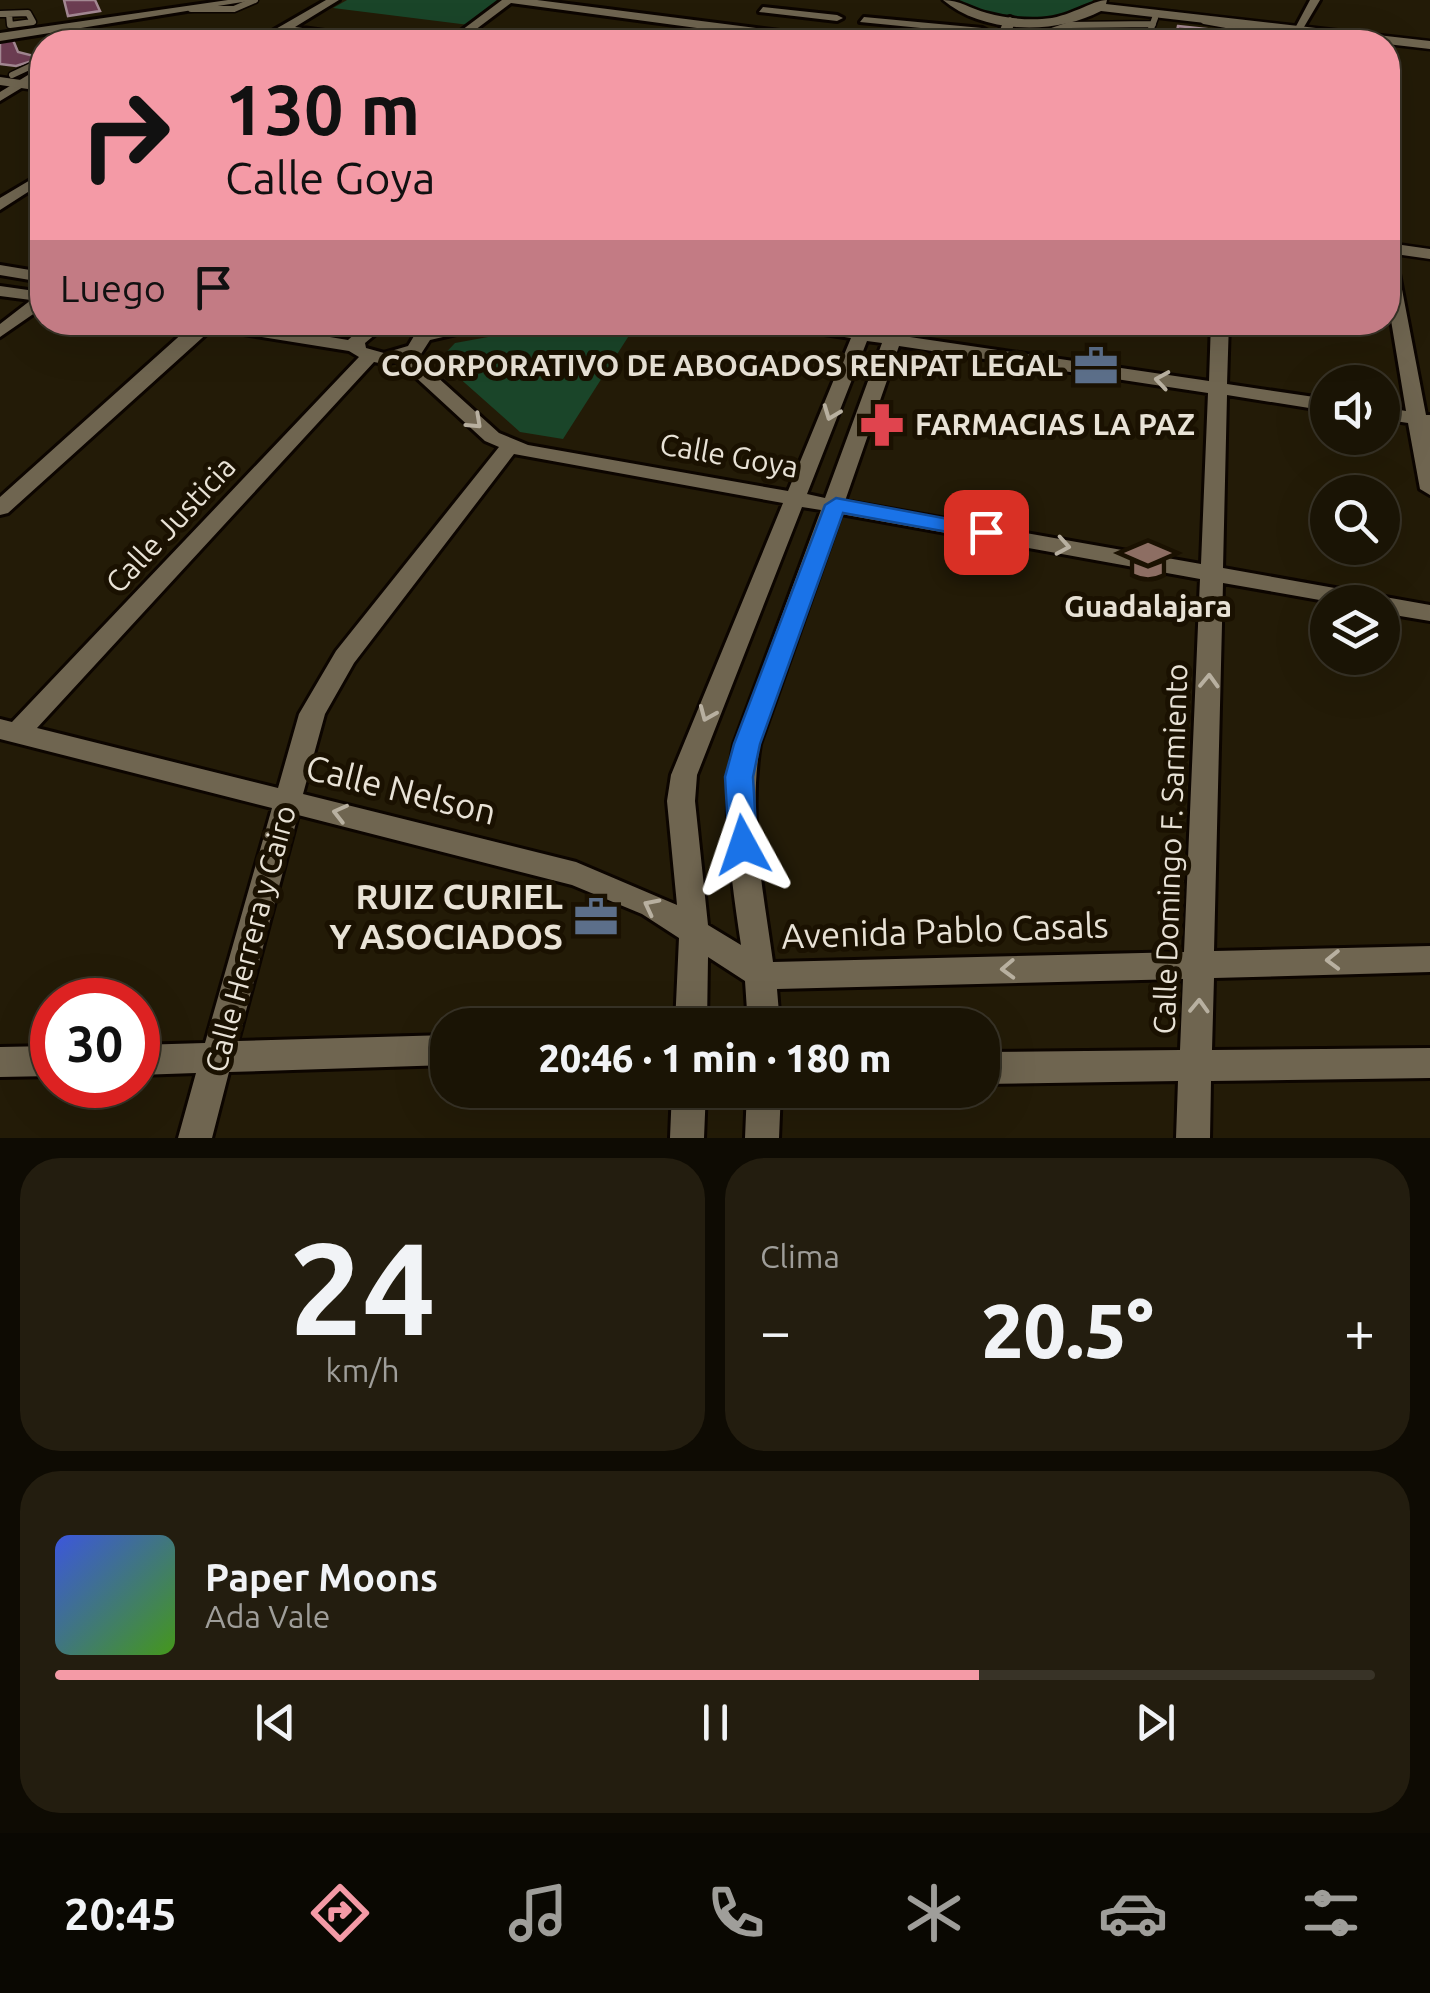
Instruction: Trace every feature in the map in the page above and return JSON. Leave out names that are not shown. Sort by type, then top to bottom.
[{"type":"street","points":[[0,34],[212,0]]},
{"type":"street","points":[[79,30],[252,0]]},
{"type":"street","points":[[283,29],[334,0]]},
{"type":"street","points":[[469,30],[510,0],[734,30]]},
{"type":"street","points":[[949,0],[988,16],[1010,20],[1066,19],[1100,3],[1272,30]]},
{"type":"street","points":[[1300,30],[1315,0]]},
{"type":"street","points":[[487,30],[526,1]]},
{"type":"street","points":[[745,30],[763,3]]},
{"type":"street","points":[[727,30],[763,3],[837,18]]},
{"type":"street","points":[[1100,3],[1154,19],[1193,18],[1250,30]]},
{"type":"street","points":[[983,30],[988,16]]},
{"type":"street","points":[[864,20],[932,30]]},
{"type":"street","points":[[1006,30],[1010,20]]},
{"type":"street","points":[[283,29],[292,30]]},
{"type":"street","points":[[0,34],[30,36]]},
{"type":"street","points":[[1400,40],[1430,42]]},
{"type":"street","points":[[0,97],[21,80]]},
{"type":"street","points":[[0,205],[30,185]]},
{"type":"street","points":[[1400,250],[1430,254]]},
{"type":"street","points":[[1400,260],[1430,264]]},
{"type":"street","points":[[0,270],[30,274]]},
{"type":"street","points":[[0,291],[30,296]]},
{"type":"street","points":[[0,332],[30,308]]},
{"type":"street","points":[[1400,312],[1424,420],[1430,490]]},
{"type":"street","points":[[0,508],[194,335]]},
{"type":"street","points":[[272,335],[404,356],[428,335]]},
{"type":"street","name":"Calle Justicia","points":[[8,731],[363,352],[358,339],[363,335]]},
{"type":"street","points":[[692,1008],[694,930],[681,801],[684,776],[861,335]]},
{"type":"street","points":[[764,1008],[763,976],[738,812],[739,777],[747,744],[895,335]]},
{"type":"street","points":[[919,335],[1310,402]]},
{"type":"street","name":"Calle Domingo F. Sarmiento","points":[[1194,1138],[1220,335]]},
{"type":"street","name":"Calle Goya","points":[[404,356],[492,437],[510,446],[1310,591]]},
{"type":"street","name":"Calle Herrera y Cairo","points":[[195,1138],[312,714],[327,684],[510,446]]},
{"type":"street","points":[[1400,607],[1430,613]]},
{"type":"street","name":"Calle Nelson","points":[[8,731],[576,874],[634,897],[694,930],[763,976]]},
{"type":"street","name":"Avenida Pablo Casals","points":[[763,976],[1430,959]]},
{"type":"street","points":[[160,1059],[430,1051]]},
{"type":"street","points":[[0,1062],[30,1061]]},
{"type":"street","points":[[1000,1068],[1430,1064]]},
{"type":"street","points":[[687,1138],[688,1108]]},
{"type":"street","points":[[762,1138],[763,1108]]},
{"type":"lane","points":[[0,14],[9,14]]},
{"type":"lane","points":[[1040,30],[1102,20],[1154,19],[1150,30]]},
{"type":"green space","points":[[347,0],[505,1],[469,25],[333,8]]},
{"type":"green space","points":[[959,0],[1093,0],[1059,15],[1024,18],[990,14]]},
{"type":"green space","points":[[499,335],[629,335],[563,439],[520,432],[439,360],[455,343]]},
{"type":"building","points":[[64,0],[95,0],[100,11],[68,16]]},
{"type":"building","points":[[1178,26],[1216,30],[1177,30]]},
{"type":"building","points":[[13,40],[18,52],[30,55],[30,62],[16,66],[0,64],[0,42]]},
{"type":"place","name":"COORPORATIVO DE ABOGADOS RENPAT LEGAL","points":[[1096,366]]},
{"type":"place","name":"FARMACIAS LA PAZ","points":[[882,425]]},
{"type":"place","name":"Guadalajara","points":[[1148,560]]},
{"type":"place","name":"RUIZ CURIEL Y ASOCIADOS","points":[[596,917]]},
{"type":"route","points":[[743,845],[738,812],[739,777],[747,744],[836,505],[986,532]]}]
